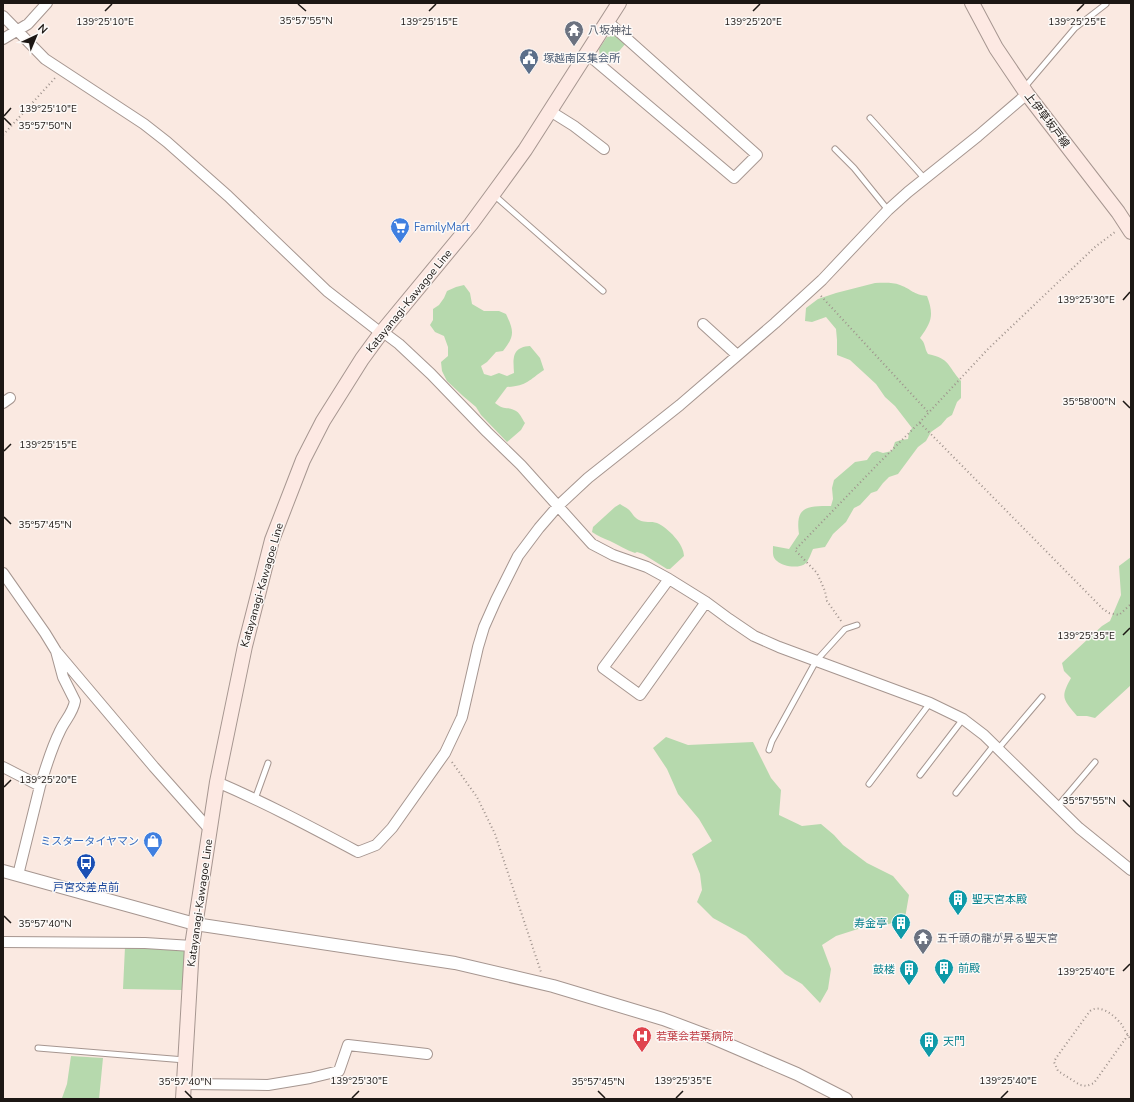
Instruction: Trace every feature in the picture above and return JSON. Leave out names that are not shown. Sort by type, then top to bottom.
[{"type":"main road","name":"Katayanagi-Kawagoe Line","points":[[183,1099],[192,946],[217,782],[245,646],[272,540],[303,460],[323,421],[362,359],[382,332],[471,224],[525,150],[619,3]]},
{"type":"main road","name":"上伊草坂戸線","points":[[972,3],[996,48],[1025,91],[1118,212],[1128,228]]},
{"type":"street","points":[[3,39],[28,24],[47,3]]},
{"type":"street","points":[[3,16],[45,59],[144,124],[167,142],[228,196],[327,291],[399,344],[431,374],[521,465],[592,544],[613,555],[647,567],[669,579],[706,602],[754,636],[779,647],[930,703],[963,719],[984,735],[1079,828],[1131,870]]},
{"type":"street","points":[[586,53],[734,178],[757,155],[607,21]]},
{"type":"street","points":[[217,782],[255,799],[358,852],[376,845],[392,828],[445,753],[462,716],[484,627],[518,556],[539,528],[558,506],[588,478],[680,405],[775,323],[813,288],[888,210],[1025,91]]},
{"type":"street","points":[[550,111],[574,126],[604,149]]},
{"type":"street","points":[[703,324],[737,355]]},
{"type":"street","points":[[3,573],[56,651],[154,767],[210,830]]},
{"type":"street","points":[[669,579],[603,668],[640,695],[706,602]]},
{"type":"street","points":[[18,875],[40,786],[52,747],[72,711],[75,701],[63,676],[56,651]]},
{"type":"street","points":[[3,767],[40,786]]},
{"type":"street","points":[[3,871],[196,924],[455,963],[545,984],[663,1019],[711,1037],[797,1074],[846,1099]]},
{"type":"street","points":[[3,942],[145,943],[192,946]]},
{"type":"street","points":[[184,1084],[268,1085],[310,1078],[339,1071],[348,1045],[427,1054]]},
{"type":"lane","points":[[1025,91],[1075,28],[1106,4]]},
{"type":"lane","points":[[870,118],[925,179]]},
{"type":"lane","points":[[835,149],[854,168],[888,210]]},
{"type":"lane","points":[[493,194],[603,291]]},
{"type":"lane","points":[[769,750],[772,741],[816,661],[845,629],[857,625]]},
{"type":"lane","points":[[956,793],[1042,697]]},
{"type":"lane","points":[[869,784],[930,703]]},
{"type":"lane","points":[[920,775],[963,719]]},
{"type":"lane","points":[[1057,807],[1095,762]]},
{"type":"lane","points":[[255,799],[268,763]]},
{"type":"lane","points":[[38,1048],[185,1060]]},
{"type":"path","points":[[3,135],[62,71]]},
{"type":"path","points":[[845,629],[828,601],[817,573],[795,550],[920,423],[988,349],[1057,282],[1095,247],[1128,228]]},
{"type":"path","points":[[813,288],[929,413]]},
{"type":"path","points":[[920,423],[1103,609],[1109,613],[1119,615],[1131,604]]},
{"type":"path","points":[[445,753],[477,797],[495,834],[545,984]]},
{"type":"path","points":[[1128,1035],[1094,1083],[1087,1086],[1080,1085],[1058,1071],[1054,1062],[1090,1011],[1094,1008],[1106,1011],[1122,1025],[1131,1039]]},
{"type":"green space","points":[[616,35],[626,43],[608,64],[600,57],[599,49],[607,37]]},
{"type":"green space","points":[[875,283],[897,284],[915,293],[927,296],[931,308],[931,318],[920,338],[928,354],[941,358],[945,361],[961,381],[961,398],[957,402],[952,415],[931,432],[926,441],[918,447],[898,474],[889,477],[877,491],[871,493],[860,505],[854,508],[846,522],[833,534],[825,547],[813,549],[808,560],[803,565],[796,567],[783,565],[774,558],[773,546],[789,549],[799,534],[798,525],[801,513],[809,507],[831,506],[834,480],[855,462],[867,460],[872,453],[877,451],[883,453],[892,451],[895,442],[908,439],[912,428],[895,406],[885,397],[876,384],[850,360],[837,355],[836,329],[826,317],[812,322],[805,321],[806,308],[818,299]]},
{"type":"green space","points":[[464,285],[470,293],[472,304],[484,311],[499,311],[506,314],[512,329],[510,341],[503,351],[496,352],[481,366],[484,374],[491,376],[499,373],[507,376],[514,373],[515,354],[520,349],[530,346],[540,358],[544,370],[524,384],[507,387],[495,403],[503,408],[516,411],[525,423],[521,430],[507,442],[481,415],[476,407],[447,381],[442,371],[441,362],[448,356],[448,347],[444,336],[435,332],[430,325],[433,320],[433,309],[439,305],[447,291]]},
{"type":"green space","points":[[620,504],[628,509],[637,519],[657,523],[666,529],[675,537],[681,546],[684,556],[670,569],[667,569],[643,554],[632,552],[592,532],[593,527]]},
{"type":"green space","points":[[1131,557],[1131,685],[1095,718],[1077,716],[1066,702],[1064,694],[1071,678],[1064,671],[1062,663],[1102,626],[1110,621],[1121,595],[1119,566]]},
{"type":"green space","points":[[666,737],[688,745],[753,742],[771,778],[781,790],[779,815],[802,826],[821,824],[843,845],[867,863],[893,876],[909,895],[905,918],[889,924],[861,928],[836,936],[822,945],[831,969],[828,989],[820,1003],[802,984],[785,974],[746,936],[713,918],[697,902],[702,890],[700,874],[692,854],[712,841],[699,819],[678,794],[667,769],[653,748]]},
{"type":"green space","points":[[125,947],[183,950],[185,953],[182,990],[123,989]]},
{"type":"green space","points":[[71,1056],[103,1058],[99,1099],[62,1098],[67,1084]]},
{"type":"place","name":"八坂神社","points":[[574,47]]},
{"type":"place","name":"塚越南区集会所","points":[[529,75]]},
{"type":"place","name":"FamilyMart","points":[[400,244]]},
{"type":"place","name":"ミスタータイヤマン","points":[[153,858]]},
{"type":"place","name":"戸宮交差点前","points":[[86,880]]},
{"type":"place","name":"聖天宮本殿","points":[[958,916]]},
{"type":"place","name":"寿金亭","points":[[901,940]]},
{"type":"place","name":"五千頭の龍が昇る聖天宮","points":[[923,955]]},
{"type":"place","name":"前殿","points":[[944,985]]},
{"type":"place","name":"鼓楼","points":[[909,986]]},
{"type":"place","name":"若葉会若葉病院","points":[[642,1053]]},
{"type":"place","name":"天門","points":[[929,1058]]}]
